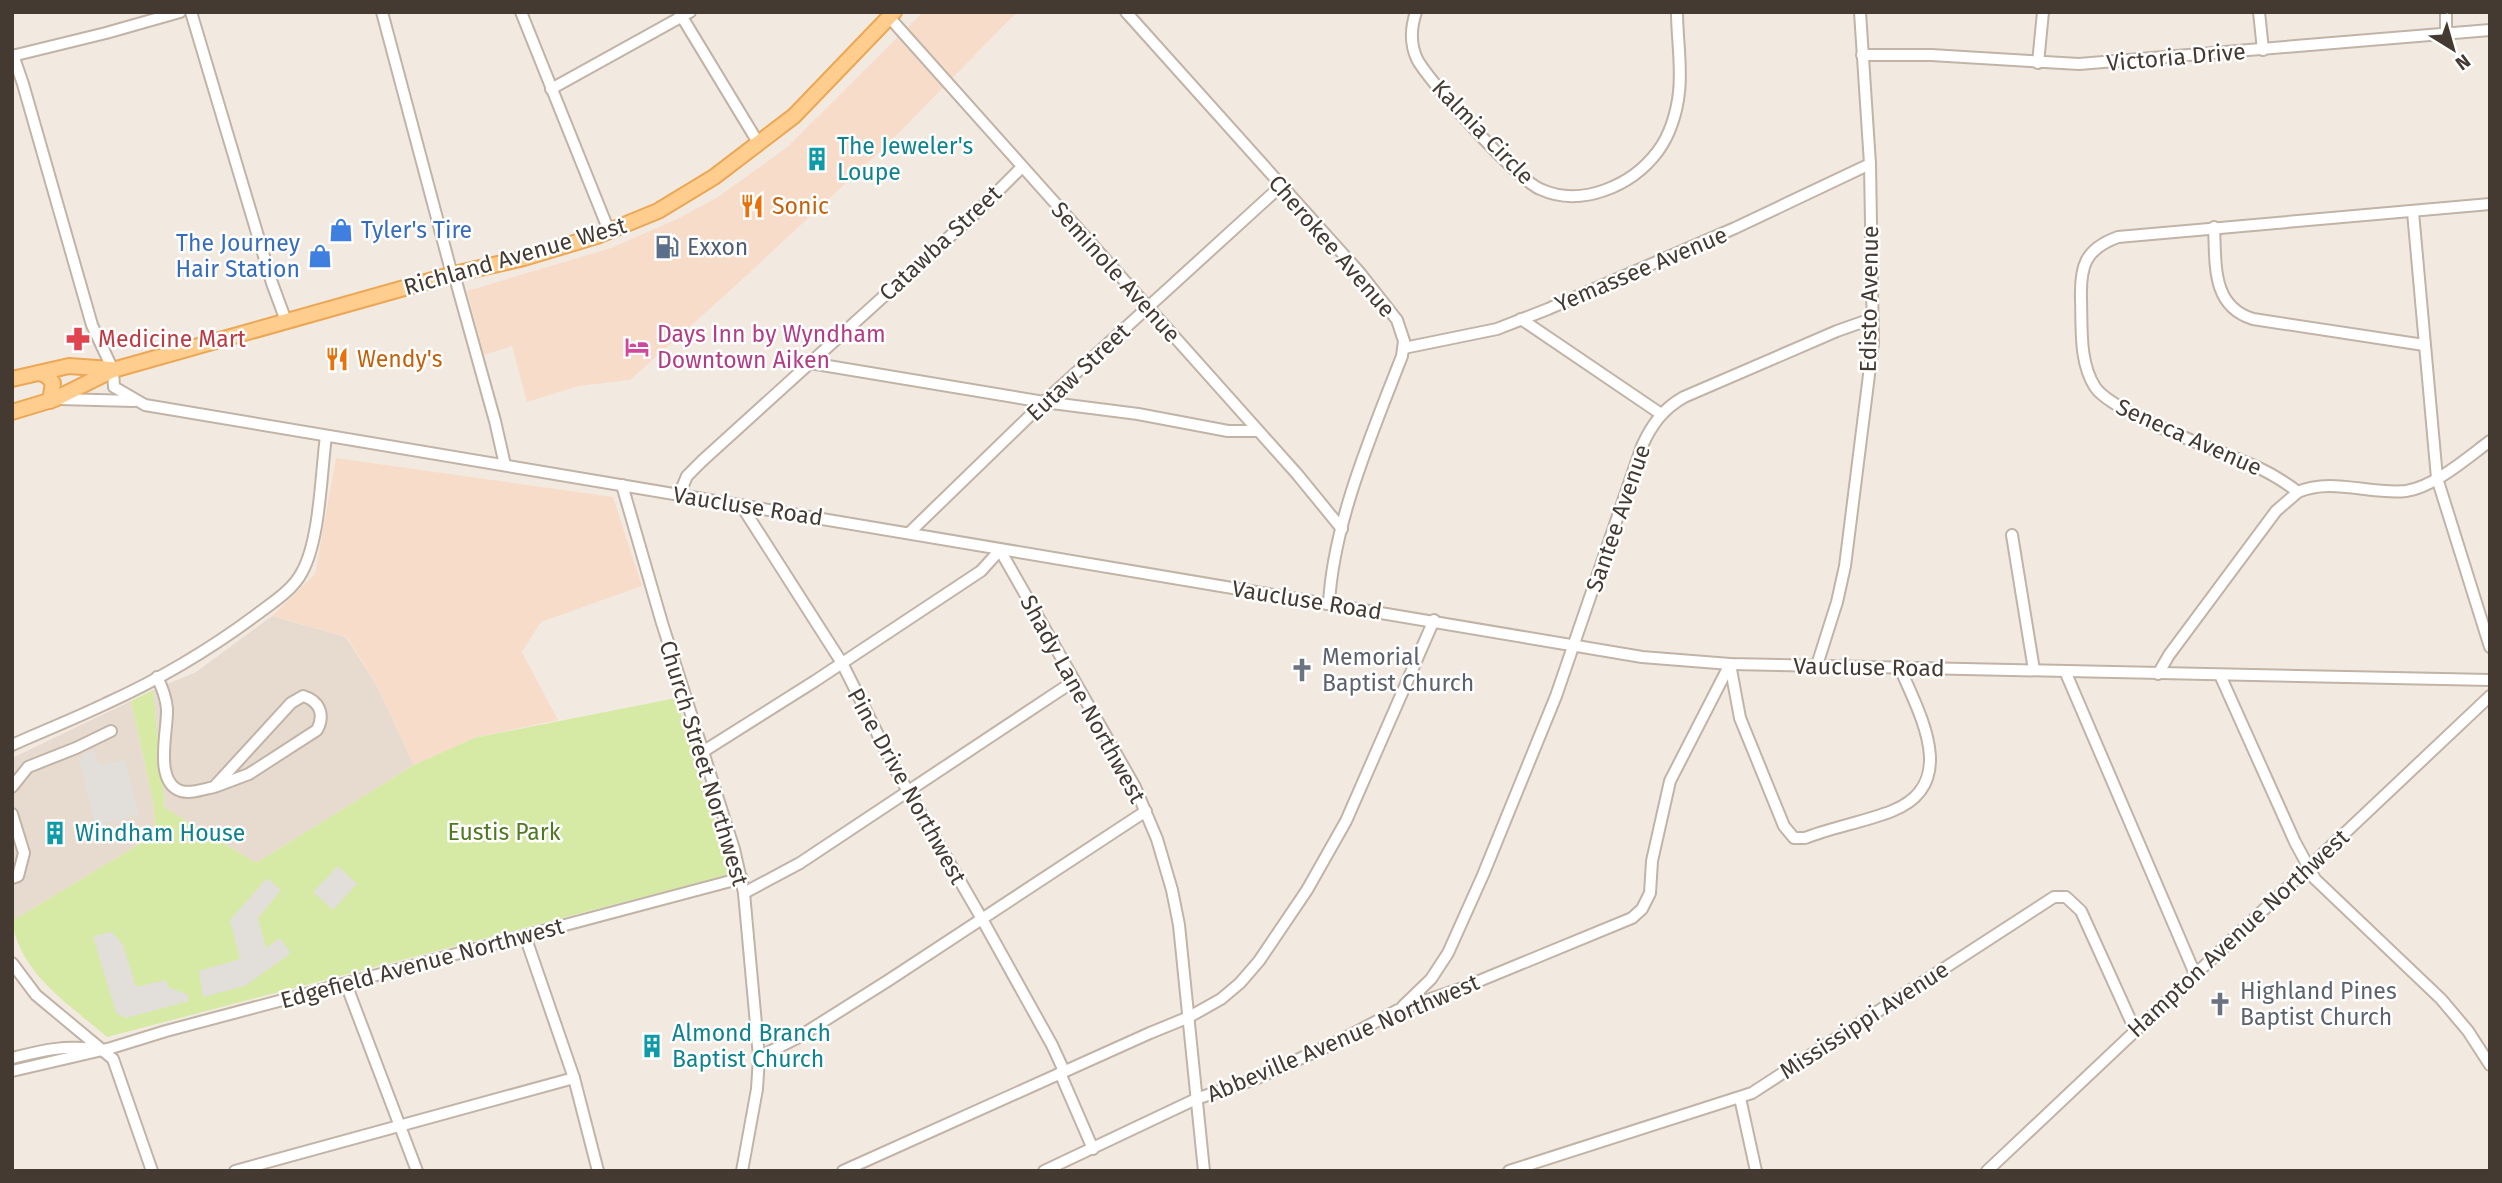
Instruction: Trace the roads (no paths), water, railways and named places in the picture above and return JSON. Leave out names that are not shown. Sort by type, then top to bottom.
[{"type":"main road","name":"Richland Avenue West","points":[[12,412],[52,400],[113,370],[454,274],[524,258],[609,231],[658,211],[691,192],[794,116],[891,15]]},
{"type":"main road","name":"Richland Avenue West","points":[[12,379],[69,366],[113,370]]},
{"type":"main road","points":[[40,373],[53,383],[52,400]]},
{"type":"street","points":[[136,401],[114,387],[113,370],[92,325],[13,55],[179,12]]},
{"type":"street","points":[[191,12],[272,283],[286,321]]},
{"type":"street","points":[[382,12],[505,465]]},
{"type":"street","points":[[521,12],[609,231]]},
{"type":"street","name":"Cherokee Avenue","points":[[1126,12],[1331,239],[1389,308],[1402,331],[1404,348]]},
{"type":"street","name":"Kalmia Circle","points":[[1416,12],[1412,34],[1414,52],[1434,83],[1524,180],[1550,193],[1571,196],[1591,195],[1608,190],[1638,171],[1662,146],[1674,115],[1679,90],[1677,12]]},
{"type":"street","name":"Edisto Avenue","points":[[1817,666],[1837,602],[1850,534],[1872,344],[1870,164],[1860,12]]},
{"type":"street","points":[[2038,63],[2043,12]]},
{"type":"street","points":[[2259,12],[2263,50]]},
{"type":"street","points":[[2446,12],[2446,34]]},
{"type":"street","points":[[551,89],[683,14],[759,144]]},
{"type":"street","name":"Seminole Avenue","points":[[891,15],[1342,529]]},
{"type":"street","name":"Victoria Drive","points":[[1862,55],[1931,55],[2090,64],[2490,30]]},
{"type":"street","name":"Yemassee Avenue","points":[[1404,348],[1497,329],[1697,246],[1870,164]]},
{"type":"street","name":"Catawba Street","points":[[679,495],[687,476],[980,209],[1022,167]]},
{"type":"street","name":"Eutaw Street","points":[[909,534],[1044,402],[1282,185]]},
{"type":"street","name":"Seneca Avenue","points":[[2298,492],[2259,468],[2116,405],[2101,394],[2088,373],[2083,351],[2081,275],[2089,254],[2118,237],[2490,204]]},
{"type":"street","points":[[2413,212],[2437,478],[2490,647]]},
{"type":"street","points":[[2214,227],[2217,278],[2221,294],[2238,313],[2253,319],[2424,345]]},
{"type":"street","points":[[1521,319],[1661,414]]},
{"type":"street","name":"Santee Avenue","points":[[1398,1010],[1425,985],[1448,953],[1483,875],[1574,646],[1642,446],[1661,414],[1684,397],[1871,319]]},
{"type":"street","points":[[1329,604],[1342,529],[1378,417],[1404,348]]},
{"type":"street","points":[[810,363],[1044,402],[1138,414],[1228,432],[1258,431]]},
{"type":"street","points":[[52,400],[136,401]]},
{"type":"street","name":"Vaucluse Road","points":[[136,401],[327,436],[1643,657],[1730,664],[2490,680]]},
{"type":"street","points":[[12,745],[105,704],[231,634],[270,605],[302,574],[317,518],[327,436]]},
{"type":"street","points":[[2158,674],[2169,655],[2270,519],[2282,504],[2298,492],[2310,486],[2405,491],[2437,478],[2490,441]]},
{"type":"street","name":"Church Street Northwest","points":[[622,485],[662,624],[704,751],[744,893],[760,1057],[742,1171]]},
{"type":"street","name":"Pine Drive Northwest","points":[[741,505],[842,663],[908,792],[1052,1045],[1093,1149]]},
{"type":"street","points":[[2012,535],[2034,670]]},
{"type":"street","points":[[704,751],[981,571],[1000,550]]},
{"type":"street","name":"Shady Lane Northwest","points":[[1000,550],[1125,767],[1157,839],[1172,890],[1183,952],[1204,1171]]},
{"type":"street","points":[[843,1171],[1189,1017],[1220,999],[1240,983],[1259,961],[1329,854],[1358,797],[1434,620]]},
{"type":"street","points":[[1730,664],[1740,718],[1784,826],[1794,838],[1804,838],[1893,811],[1915,798],[1926,785],[1930,760],[1923,722],[1900,668]]},
{"type":"street","name":"Abbeville Avenue Northwest","points":[[1044,1171],[1196,1099],[1255,1079],[1352,1035],[1398,1010],[1462,988],[1632,918],[1642,909],[1650,894],[1654,848],[1670,780],[1730,664]]},
{"type":"street","points":[[2065,671],[2195,974]]},
{"type":"street","points":[[2220,675],[2308,868],[2322,889],[2448,1007],[2468,1031],[2490,1065]]},
{"type":"street","points":[[157,677],[167,705],[164,763],[174,788],[183,792],[214,787],[248,774],[317,730],[321,713],[318,704],[303,696],[291,703],[214,787]]},
{"type":"street","points":[[744,893],[800,863],[1074,681]]},
{"type":"street","name":"Hampton Avenue Northwest","points":[[1987,1171],[2490,696]]},
{"type":"street","points":[[12,787],[28,767],[111,731]]},
{"type":"street","points":[[760,1057],[797,1038],[1146,811]]},
{"type":"street","points":[[12,814],[23,852],[18,876],[12,878]]},
{"type":"street","name":"Edgefield Avenue Northwest","points":[[12,1071],[103,1050],[741,878]]},
{"type":"street","name":"Mississippi Avenue","points":[[1509,1171],[1740,1098],[1796,1066],[2054,897],[2066,898],[2081,911],[2135,1030]]},
{"type":"street","points":[[525,936],[574,1079],[598,1171]]},
{"type":"street","points":[[12,963],[36,995],[113,1059],[152,1171]]},
{"type":"street","points":[[346,984],[417,1171]]},
{"type":"street","name":"Edgefield Avenue Northwest","points":[[12,1058],[61,1047],[103,1050]]},
{"type":"street","points":[[235,1171],[574,1079]]},
{"type":"street","points":[[1740,1098],[1756,1171]]},
{"type":"place","name":"The Jeweler's Loupe","points":[[817,159]]},
{"type":"place","name":"Sonic","points":[[752,206]]},
{"type":"place","name":"Tyler's Tire","points":[[341,230]]},
{"type":"place","name":"Exxon","points":[[667,247]]},
{"type":"place","name":"The Journey Hair Station","points":[[320,256]]},
{"type":"place","name":"Medicine Mart","points":[[78,339]]},
{"type":"place","name":"Days Inn by Wyndham Downtown Aiken","points":[[637,347]]},
{"type":"place","name":"Wendy's","points":[[337,359]]},
{"type":"place","name":"Memorial Baptist Church","points":[[1302,670]]},
{"type":"place","name":"Windham House","points":[[55,833]]},
{"type":"place","name":"Highland Pines Baptist Church","points":[[2220,1004]]},
{"type":"place","name":"Almond Branch Baptist Church","points":[[652,1046]]},
{"type":"park label","name":"Eustis Park","points":[[504,832]]}]
